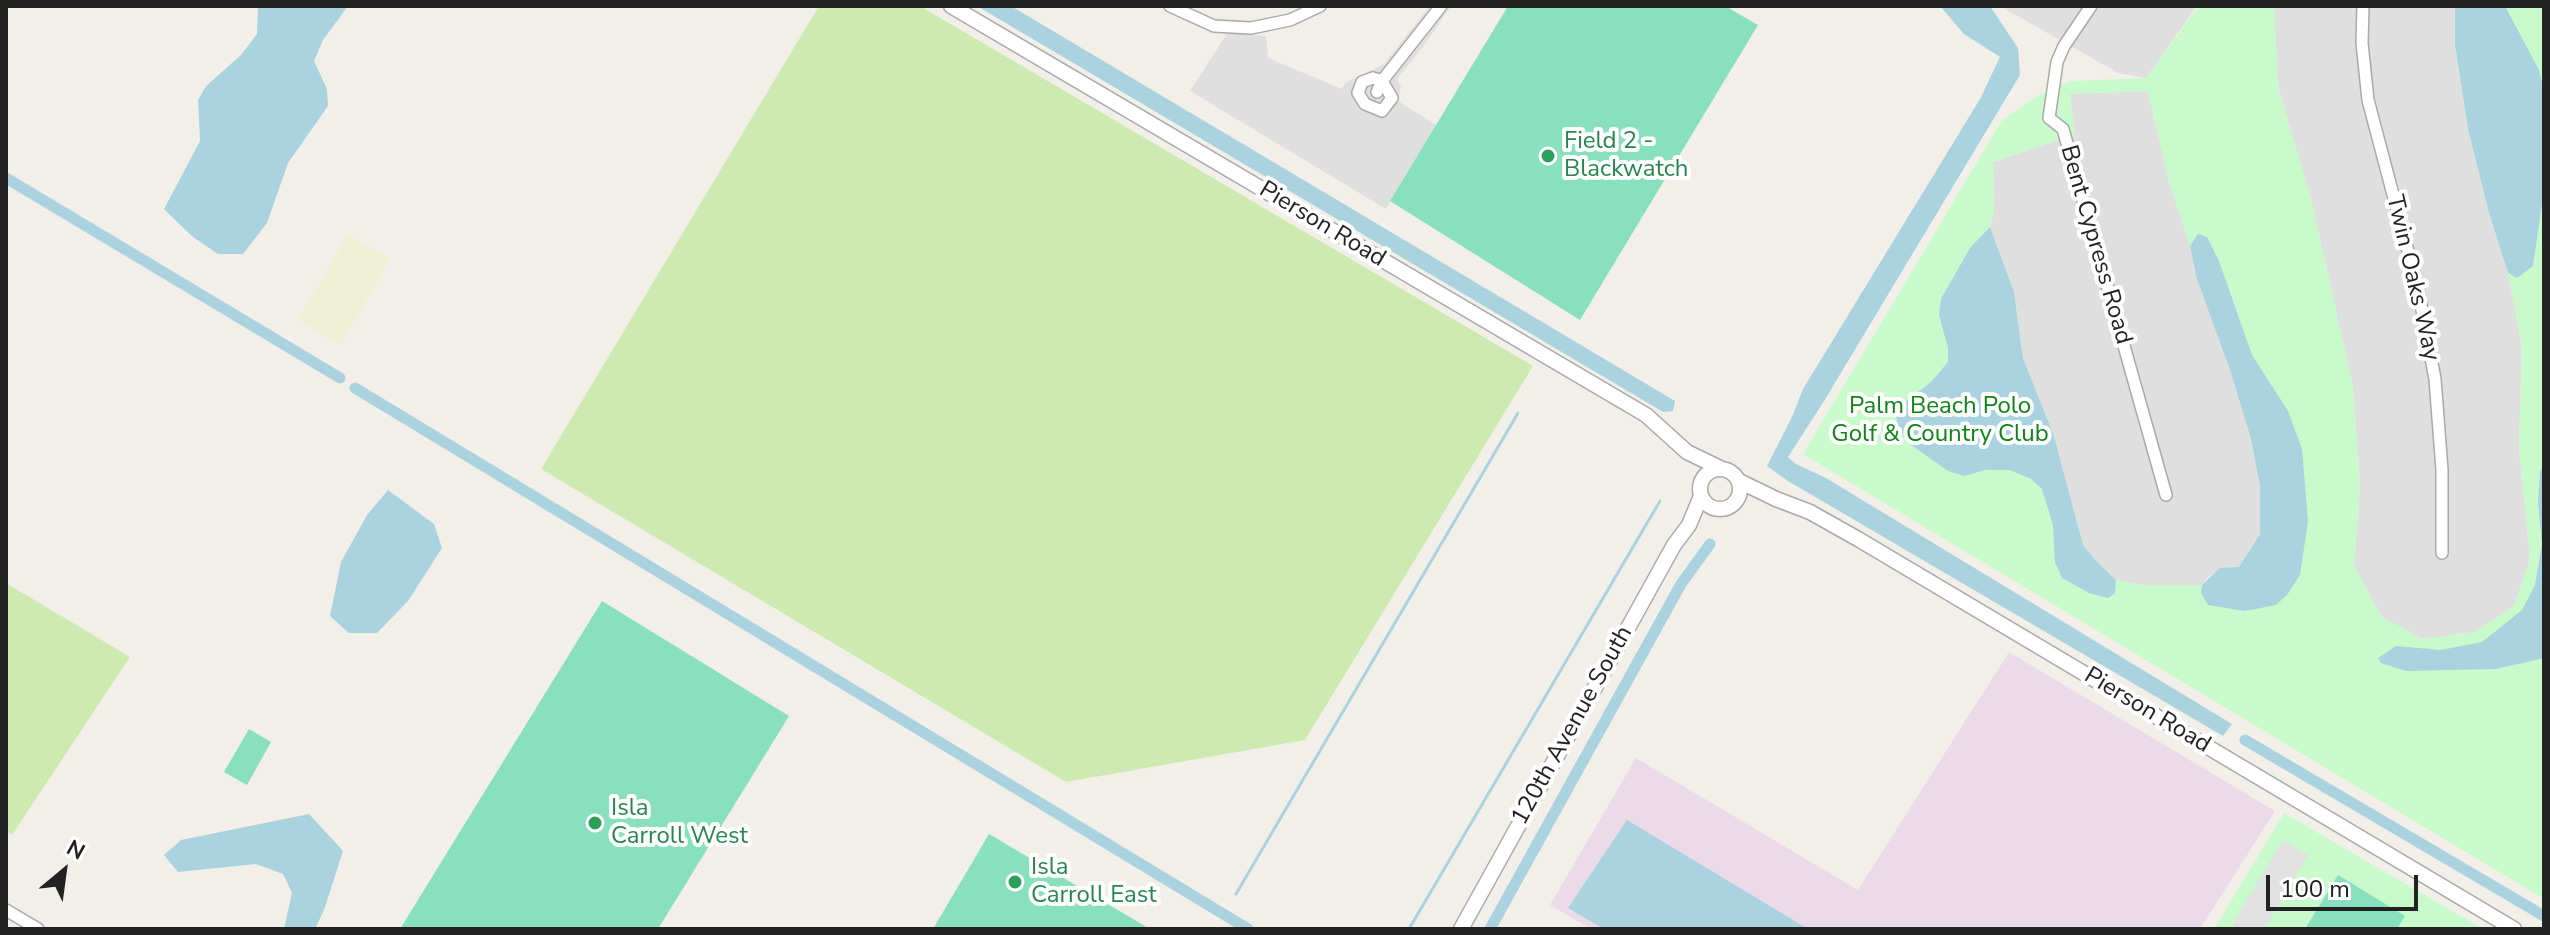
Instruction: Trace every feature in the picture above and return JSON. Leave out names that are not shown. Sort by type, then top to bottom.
[{"type":"street","name":"Pierson Road","points":[[951,6],[1646,415],[1687,452],[1720,468]]},
{"type":"street","points":[[1170,6],[1214,26],[1251,28],[1290,20],[1320,6]]},
{"type":"street","points":[[1380,86],[1441,6]]},
{"type":"street","name":"Bent Cypress Road","points":[[2091,6],[2068,39],[2057,62],[2049,118],[2063,129],[2166,495]]},
{"type":"street","name":"Twin Oaks Way","points":[[2363,6],[2362,43],[2368,100],[2418,289],[2435,379],[2442,470],[2442,553]]},
{"type":"street","name":"Pierson Road","points":[[1687,452],[1701,489]]},
{"type":"street","points":[[1720,468],[1729,470],[1739,481],[1741,490],[1738,500],[1730,507],[1714,509],[1704,502],[1701,489],[1705,475],[1720,468]]},
{"type":"street","name":"Pierson Road","points":[[1739,481],[1810,512],[1858,539],[2514,929]]},
{"type":"street","name":"120th Avenue South","points":[[1461,929],[1674,545],[1689,525],[1701,489]]},
{"type":"street","name":"Pierson Road","points":[[1738,500],[1776,499]]},
{"type":"street","name":"120th Avenue South","points":[[1689,525],[1714,509]]},
{"type":"street","points":[[6,910],[38,929]]},
{"type":"shaded area","points":[[1430,6],[1451,6],[1397,79],[1401,86],[1398,101],[1436,125],[1386,209],[1190,91],[1228,32],[1266,36],[1268,58],[1342,89],[1345,83],[1384,64]]},
{"type":"shaded area","points":[[2000,6],[2197,6],[2146,78],[2118,73]]},
{"type":"shaded area","points":[[2274,6],[2455,6],[2455,45],[2468,129],[2508,273],[2522,347],[2519,449],[2530,559],[2514,606],[2475,632],[2422,639],[2382,617],[2354,566],[2360,488],[2353,387],[2311,199],[2278,87]]},
{"type":"shaded area","points":[[2148,91],[2168,178],[2251,439],[2260,486],[2260,534],[2239,567],[2209,576],[2202,585],[2141,585],[2116,580],[2083,545],[2054,436],[2023,358],[2014,292],[1990,227],[1994,210],[1993,162],[2075,134],[2069,94]]},
{"type":"shaded area","points":[[2009,652],[2275,811],[2200,929],[1591,929],[1550,905],[1636,758],[1858,890]]},
{"type":"shaded area","points":[[2283,840],[2308,855],[2264,929],[2230,929]]},
{"type":"green space","points":[[819,6],[920,6],[1533,366],[1305,740],[1066,782],[541,469]]},
{"type":"green space","name":"Field 2 - Blackwatch","points":[[1508,6],[1725,6],[1758,25],[1580,320],[1390,201]]},
{"type":"green space","name":"Palm Beach Polo Golf & Country Club","points":[[2199,6],[2274,6],[2278,87],[2311,199],[2353,387],[2360,488],[2354,566],[2382,617],[2422,639],[2475,632],[2514,606],[2530,559],[2519,449],[2522,347],[2508,273],[2468,129],[2455,45],[2455,6],[2544,6],[2544,899],[1803,454],[2002,120],[2039,95],[2070,81],[2146,78]],"holes":[[[2148,91],[2168,178],[2251,439],[2260,486],[2260,534],[2239,567],[2220,568],[2202,585],[2141,585],[2116,580],[2083,545],[2054,436],[2023,358],[2014,292],[1990,227],[1994,210],[1993,162],[2075,134],[2070,94]]]},
{"type":"green space","points":[[348,234],[390,259],[341,345],[298,320]]},
{"type":"green space","points":[[6,583],[130,657],[12,835],[6,831]]},
{"type":"green space","name":"Isla Carroll West","points":[[602,601],[789,716],[658,929],[400,929]]},
{"type":"green space","points":[[249,729],[271,742],[247,785],[224,772]]},
{"type":"green space","points":[[2284,813],[2483,929],[2214,929]]},
{"type":"green space","name":"Isla Carroll East","points":[[989,834],[1150,929],[933,929]]},
{"type":"green space","points":[[2338,875],[2405,916],[2397,929],[2305,929]]},
{"type":"water","points":[[258,6],[348,6],[323,40],[314,61],[327,89],[328,106],[288,163],[267,223],[243,254],[218,254],[193,237],[164,209],[200,141],[198,100],[206,86],[241,55],[257,34]]},
{"type":"water","points":[[977,6],[1011,6],[1675,401],[1673,411],[1663,412]]},
{"type":"water","points":[[1940,6],[1990,6],[2018,48],[2020,75],[1788,457],[2232,724],[2223,736],[1767,466],[1803,389],[1980,99],[2000,57],[1964,34]]},
{"type":"water","points":[[2455,6],[2505,6],[2539,70],[2544,91],[2544,190],[2533,266],[2517,278],[2508,273],[2468,129],[2455,45]]},
{"type":"water","points":[[1990,227],[2014,292],[2023,358],[2054,436],[2083,545],[2116,580],[2115,593],[2108,598],[2089,593],[2062,578],[2055,562],[2053,525],[2042,489],[2031,479],[2010,470],[1985,470],[1964,476],[1948,471],[1907,442],[1898,425],[1895,410],[1931,382],[1948,362],[1948,348],[1939,315],[1941,299],[1970,248]]},
{"type":"water","points":[[2198,234],[2207,237],[2219,261],[2252,355],[2288,411],[2302,449],[2308,521],[2300,575],[2276,605],[2245,611],[2208,605],[2201,593],[2202,585],[2220,568],[2239,567],[2260,534],[2260,486],[2251,439],[2230,370],[2197,279],[2190,246]]},
{"type":"water","points":[[2544,465],[2544,658],[2496,669],[2406,671],[2381,663],[2378,658],[2396,646],[2441,650],[2482,642],[2522,610],[2535,585],[2542,544],[2538,503],[2540,471]]},
{"type":"water","points":[[388,490],[434,524],[442,548],[408,601],[377,633],[349,633],[330,616],[341,562],[367,515]]},
{"type":"water","points":[[309,814],[343,851],[315,929],[284,929],[292,893],[283,874],[256,864],[178,872],[164,855],[181,840]]},
{"type":"water","points":[[1627,820],[1808,929],[1604,929],[1568,908]]},
{"type":"waterway","points":[[6,178],[340,378]]},
{"type":"waterway","points":[[355,388],[1248,929]]},
{"type":"waterway","points":[[1236,894],[1518,413]]},
{"type":"waterway","points":[[1409,929],[1660,501]]},
{"type":"waterway","points":[[1490,929],[1681,584],[1710,544]]},
{"type":"waterway","points":[[2245,740],[2544,916]]},
{"type":"place","name":"Field 2 - Blackwatch","points":[[1548,156]]},
{"type":"place","name":"Isla Carroll West","points":[[595,823]]},
{"type":"place","name":"Isla Carroll East","points":[[1015,882]]}]
